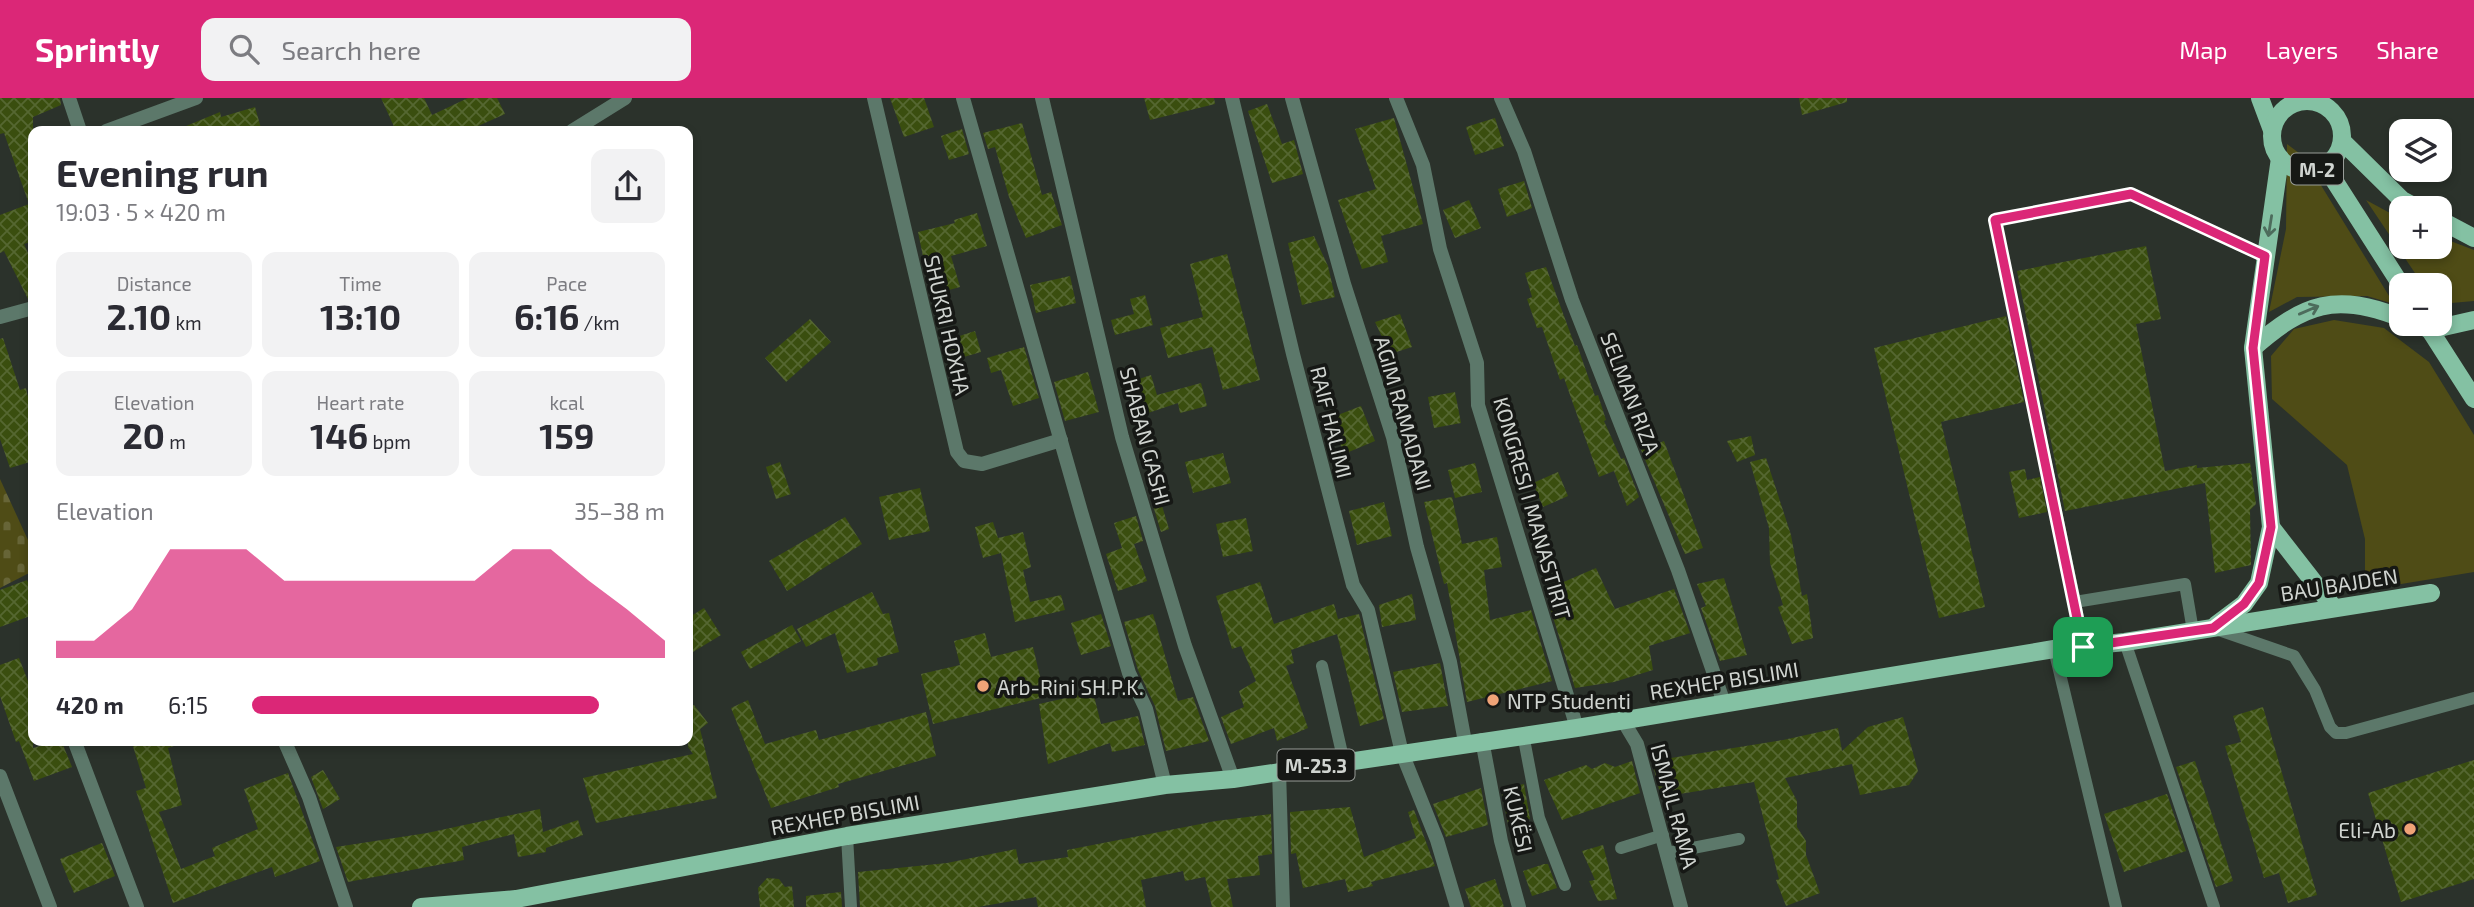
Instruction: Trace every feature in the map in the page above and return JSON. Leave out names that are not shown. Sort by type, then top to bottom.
[{"type":"main road","name":"M-2","points":[[2260,98],[2272,130],[2273,146],[2280,158],[2294,168],[2310,171],[2325,166],[2336,155],[2342,141],[2341,125],[2333,112],[2320,103],[2303,99],[2284,110],[2272,130]]},
{"type":"main road","points":[[2342,141],[2398,196]]},
{"type":"main road","points":[[2213,628],[2244,604],[2259,583],[2271,527],[2253,348],[2280,158]]},
{"type":"main road","name":"M-2","points":[[2325,166],[2393,273]]},
{"type":"main road","points":[[2452,226],[2474,238]]},
{"type":"main road","points":[[2253,348],[2279,324],[2316,306],[2347,303],[2389,313]]},
{"type":"main road","points":[[2452,323],[2474,320]]},
{"type":"main road","points":[[2431,336],[2474,399]]},
{"type":"main road","points":[[2271,527],[2334,608]]},
{"type":"main road","name":"BAU BAJDEN","points":[[2213,628],[2431,593]]},
{"type":"main road","name":"REXHEP BISLIMI","points":[[421,907],[515,903],[846,836],[1165,785],[1233,779],[1474,741],[1577,728],[2054,649],[2125,642],[2213,628]]},
{"type":"street","points":[[69,98],[78,126]]},
{"type":"street","points":[[120,126],[197,98]]},
{"type":"street","points":[[580,126],[625,98]]},
{"type":"street","name":"SHUKRI HOXHA","points":[[874,98],[957,452],[964,461],[982,464],[1061,440]]},
{"type":"street","points":[[963,98],[1129,673],[1146,709],[1165,785]]},
{"type":"street","name":"SHABAN GASHI","points":[[1042,98],[1122,437],[1185,646],[1233,779]]},
{"type":"street","name":"RAIF HALIMI","points":[[1233,98],[1353,585],[1368,610],[1402,753]]},
{"type":"street","name":"AGIM RAMADANI","points":[[1292,98],[1344,284],[1393,437],[1417,547],[1474,741]]},
{"type":"street","name":"KONGRESI I MANASTIRIT","points":[[1396,98],[1423,165],[1440,248],[1477,363],[1478,405],[1577,728]]},
{"type":"street","name":"SELMAN RIZA","points":[[1501,98],[1524,151],[1572,300],[1678,570],[1724,704]]},
{"type":"street","points":[[0,317],[28,309]]},
{"type":"street","name":"ISMAJL RAMA","points":[[1622,719],[1637,744],[1681,907]]},
{"type":"street","name":"KUKËSI","points":[[1474,741],[1519,907]]},
{"type":"street","points":[[76,746],[137,907]]},
{"type":"street","points":[[287,746],[309,797],[346,907]]},
{"type":"street","points":[[1402,753],[1437,839],[1457,907]]},
{"type":"street","points":[[1279,770],[1283,907]]},
{"type":"street","points":[[0,776],[50,907]]},
{"type":"lane","points":[[2083,647],[1995,220],[2131,194],[2265,256]]},
{"type":"lane","points":[[2075,602],[2185,584],[2193,631]]},
{"type":"lane","points":[[2213,628],[2294,656],[2302,665],[2330,727],[2336,733],[2346,733],[2474,698]]},
{"type":"lane","points":[[2125,642],[2214,907]]},
{"type":"lane","points":[[2054,649],[2116,907]]},
{"type":"lane","points":[[1322,666],[1344,762]]},
{"type":"lane","points":[[1523,734],[1539,818],[1565,885]]},
{"type":"lane","points":[[1621,848],[1663,835]]},
{"type":"lane","points":[[846,836],[851,907]]},
{"type":"lane","points":[[1667,853],[1739,839]]},
{"type":"green space","points":[[2287,144],[2303,156],[2389,296],[2389,303],[2367,296],[2297,297],[2269,312],[2286,229]]},
{"type":"green space","points":[[2366,200],[2389,212],[2389,234]]},
{"type":"green space","points":[[2452,242],[2474,250],[2474,301],[2452,303],[2452,273],[2415,273],[2406,259],[2452,259]]},
{"type":"green space","points":[[2334,320],[2384,328],[2389,332],[2389,336],[2395,336],[2429,362],[2474,435],[2474,572],[2377,588],[2365,586],[2365,539],[2347,465],[2272,399],[2271,356],[2294,329]]},
{"type":"green space","points":[[0,479],[28,540],[28,574],[0,588]]},
{"type":"building","points":[[0,98],[60,98],[61,105],[33,117],[33,126],[28,126],[28,201],[4,133],[0,134]]},
{"type":"building","points":[[381,98],[424,98],[432,115],[468,98],[497,98],[505,114],[478,126],[394,126]]},
{"type":"building","points":[[890,98],[924,98],[934,127],[904,137]]},
{"type":"building","points":[[1144,98],[1214,98],[1215,104],[1150,120]]},
{"type":"building","points":[[1799,98],[1847,98],[1847,102],[1802,115]]},
{"type":"building","points":[[1267,104],[1282,144],[1294,140],[1303,174],[1272,183],[1248,111]]},
{"type":"building","points":[[255,107],[260,126],[186,126],[220,112],[221,117]]},
{"type":"building","points":[[1394,118],[1423,224],[1381,236],[1388,262],[1362,269],[1338,200],[1376,189],[1355,129]]},
{"type":"building","points":[[1495,118],[1504,146],[1475,155],[1466,127]]},
{"type":"building","points":[[1022,123],[1042,195],[1051,192],[1062,225],[1026,238],[1009,197],[995,147],[988,149],[983,133]]},
{"type":"building","points":[[962,129],[969,154],[949,160],[941,136]]},
{"type":"building","points":[[1524,181],[1532,208],[1507,217],[1498,189]]},
{"type":"building","points":[[1469,200],[1481,228],[1455,238],[1443,210]]},
{"type":"building","points":[[28,204],[28,243],[24,244],[28,253],[28,299],[4,251],[0,253],[0,215]]},
{"type":"building","points":[[977,213],[987,246],[951,256],[960,287],[931,295],[918,232],[955,223],[954,220]]},
{"type":"building","points":[[1314,236],[1328,266],[1335,297],[1302,305],[1288,243]]},
{"type":"building","points":[[2146,246],[2161,319],[2136,324],[2165,471],[2197,465],[2197,468],[2250,463],[2256,504],[2250,510],[2251,565],[2215,573],[2205,483],[2065,511],[2017,271]]},
{"type":"building","points":[[1227,254],[1260,380],[1223,390],[1212,347],[1168,358],[1160,328],[1203,317],[1190,264]]},
{"type":"building","points":[[1546,267],[1595,396],[1598,395],[1606,420],[1604,421],[1621,459],[1624,458],[1639,497],[1627,506],[1614,471],[1599,477],[1564,378],[1560,380],[1542,327],[1537,328],[1527,299],[1532,297],[1525,273]]},
{"type":"building","points":[[1070,276],[1076,303],[1036,313],[1030,285]]},
{"type":"building","points":[[1145,295],[1153,325],[1115,335],[1111,320],[1134,314],[1130,299]]},
{"type":"building","points":[[1400,314],[1412,347],[1390,354],[1375,322]]},
{"type":"building","points":[[2006,316],[2024,402],[1941,422],[1985,607],[1939,618],[1874,348]]},
{"type":"building","points":[[810,319],[831,342],[786,382],[765,358]]},
{"type":"building","points":[[975,331],[981,352],[950,361],[944,341]]},
{"type":"building","points":[[3,338],[20,390],[26,388],[28,397],[28,463],[10,468],[0,439],[0,339]]},
{"type":"building","points":[[1024,347],[1039,398],[1013,406],[1001,370],[991,373],[987,358]]},
{"type":"building","points":[[1088,372],[1099,412],[1065,421],[1054,382]]},
{"type":"building","points":[[1151,375],[1157,395],[1201,383],[1207,406],[1180,413],[1178,403],[1136,417],[1124,384]]},
{"type":"building","points":[[1455,392],[1461,423],[1434,428],[1428,397]]},
{"type":"building","points":[[1361,406],[1375,441],[1344,454],[1330,418]]},
{"type":"building","points":[[1751,436],[1755,455],[1737,462],[1727,441]]},
{"type":"building","points":[[1664,441],[1703,548],[1685,554],[1641,450]]},
{"type":"building","points":[[1223,453],[1231,483],[1193,493],[1185,462]]},
{"type":"building","points":[[1766,458],[1791,535],[1802,596],[1807,594],[1813,638],[1792,644],[1778,607],[1783,605],[1770,563],[1769,528],[1750,462]]},
{"type":"building","points":[[780,462],[791,494],[776,499],[766,467]]},
{"type":"building","points":[[1475,463],[1482,492],[1455,498],[1448,470]]},
{"type":"building","points":[[2025,469],[2027,480],[2040,477],[2047,512],[2019,518],[2009,472]]},
{"type":"building","points":[[1558,472],[1568,496],[1543,507],[1533,483]]},
{"type":"building","points":[[920,488],[930,531],[889,540],[879,497]]},
{"type":"building","points":[[1452,497],[1462,544],[1497,537],[1502,567],[1484,570],[1490,620],[1531,610],[1552,681],[1467,702],[1447,583],[1444,584],[1424,502]]},
{"type":"building","points":[[1160,499],[1169,529],[1161,532],[1152,502]]},
{"type":"building","points":[[1384,502],[1392,536],[1357,545],[1349,511]]},
{"type":"building","points":[[1136,516],[1143,541],[1134,544],[1147,581],[1118,591],[1106,554],[1122,548],[1114,523]]},
{"type":"building","points":[[845,517],[862,544],[787,591],[769,561]]},
{"type":"building","points":[[1246,518],[1253,551],[1223,557],[1216,524]]},
{"type":"building","points":[[993,522],[998,538],[1023,532],[1031,567],[1023,570],[1030,602],[1061,595],[1065,610],[1015,622],[1001,553],[983,558],[975,527]]},
{"type":"building","points":[[1596,568],[1615,609],[1674,589],[1690,633],[1649,646],[1653,670],[1614,682],[1575,688],[1548,601],[1565,597],[1559,584]]},
{"type":"building","points":[[1724,578],[1747,655],[1720,661],[1701,608],[1706,606],[1697,584]]},
{"type":"building","points":[[27,580],[28,617],[0,627],[0,590]]},
{"type":"building","points":[[1260,582],[1274,624],[1334,604],[1338,619],[1359,614],[1384,719],[1360,726],[1337,634],[1291,650],[1294,663],[1286,666],[1308,728],[1277,741],[1274,728],[1231,744],[1221,717],[1244,707],[1239,691],[1256,681],[1241,646],[1232,649],[1216,596]]},
{"type":"building","points":[[872,592],[883,614],[889,613],[899,652],[877,658],[878,665],[847,673],[835,633],[806,647],[797,629]]},
{"type":"building","points":[[1412,594],[1416,620],[1382,627],[1379,605]]},
{"type":"building","points":[[704,608],[721,635],[693,652],[693,615]]},
{"type":"building","points":[[1101,614],[1111,646],[1081,655],[1071,623]]},
{"type":"building","points":[[1153,614],[1178,701],[1193,697],[1209,741],[1166,751],[1155,706],[1138,670],[1124,622]]},
{"type":"building","points":[[792,625],[801,641],[750,669],[741,652]]},
{"type":"building","name":"Arb-Rini SH.P.K.","points":[[985,633],[991,657],[1033,647],[1045,697],[933,724],[921,674],[960,665],[954,641]]},
{"type":"building","points":[[19,658],[28,681],[28,746],[63,746],[72,767],[34,781],[19,741],[16,742],[0,696],[0,665]]},
{"type":"building","points":[[1440,663],[1448,706],[1402,712],[1393,672]]},
{"type":"building","points":[[1093,692],[1101,724],[1138,716],[1145,745],[1112,752],[1110,743],[1048,764],[1039,704]]},
{"type":"building","points":[[748,700],[765,744],[816,730],[819,740],[926,712],[936,756],[838,784],[839,787],[771,808],[731,708]]},
{"type":"building","points":[[694,705],[708,723],[700,729],[717,798],[596,823],[583,778],[693,754],[688,747],[693,746]]},
{"type":"building","points":[[2263,707],[2317,895],[2288,903],[2279,873],[2264,878],[2225,746],[2241,742],[2233,716]]},
{"type":"building","points":[[1903,717],[1918,771],[1909,785],[1860,795],[1852,764],[1785,778],[1797,801],[1797,827],[1806,841],[1806,855],[1820,893],[1786,906],[1776,880],[1779,879],[1754,782],[1661,797],[1652,761],[1783,740],[1838,728],[1842,751],[1868,727]]},
{"type":"building","points":[[133,746],[174,746],[168,748],[182,805],[159,812],[181,869],[215,856],[212,848],[258,829],[244,789],[288,773],[320,861],[275,877],[272,867],[173,903],[136,791],[146,788]]},
{"type":"building","points":[[2474,760],[2474,879],[2401,902],[2368,793]]},
{"type":"building","points":[[1632,761],[1640,793],[1562,820],[1544,780],[1586,765],[1592,769],[1605,763],[1615,767]]},
{"type":"building","points":[[2195,761],[2233,881],[2216,887],[2176,767]]},
{"type":"building","points":[[323,770],[340,799],[323,809],[311,777]]},
{"type":"building","points":[[1524,784],[1530,819],[1508,824],[1501,789]]},
{"type":"building","points":[[1481,788],[1488,825],[1446,837],[1433,804]]},
{"type":"building","points":[[2167,794],[2186,851],[2124,872],[2104,814]]},
{"type":"building","points":[[1350,807],[1364,857],[1416,838],[1408,812],[1414,810],[1435,866],[1371,882],[1373,886],[1348,892],[1345,879],[1303,888],[1296,853],[1291,854],[1290,812]]},
{"type":"building","points":[[540,809],[543,832],[578,820],[583,835],[546,848],[546,852],[518,857],[514,834],[462,847],[464,860],[348,882],[336,847],[427,833]]},
{"type":"building","points":[[1271,814],[1272,854],[1258,856],[1260,875],[1227,879],[1233,907],[1212,907],[1205,877],[1185,881],[1183,871],[1141,880],[1146,907],[1038,907],[1036,897],[978,907],[860,907],[858,872],[947,863],[1016,849],[1019,864],[1068,857],[1067,850],[1216,821]]},
{"type":"building","points":[[102,843],[115,876],[74,893],[60,859]]},
{"type":"building","points":[[1603,845],[1617,899],[1598,901],[1589,881],[1595,880],[1582,851]]},
{"type":"building","points":[[1548,864],[1557,888],[1532,896],[1523,871]]},
{"type":"building","points":[[767,878],[779,879],[785,887],[792,886],[794,907],[760,907],[758,888]]},
{"type":"building","points":[[1495,879],[1504,907],[1471,907],[1465,889]]},
{"type":"building","points":[[841,892],[842,907],[806,907],[806,896]]},
{"type":"place","name":"Arb-Rini SH.P.K.","points":[[983,686]]},
{"type":"place","name":"NTP Studenti","points":[[1493,700]]},
{"type":"place","name":"Eli-Ab","points":[[2410,829]]},
{"type":"route","points":[[2131,194],[2265,256],[2253,348],[2271,527],[2259,583],[2244,604],[2213,628],[2083,647],[1995,220],[2131,194]]}]
